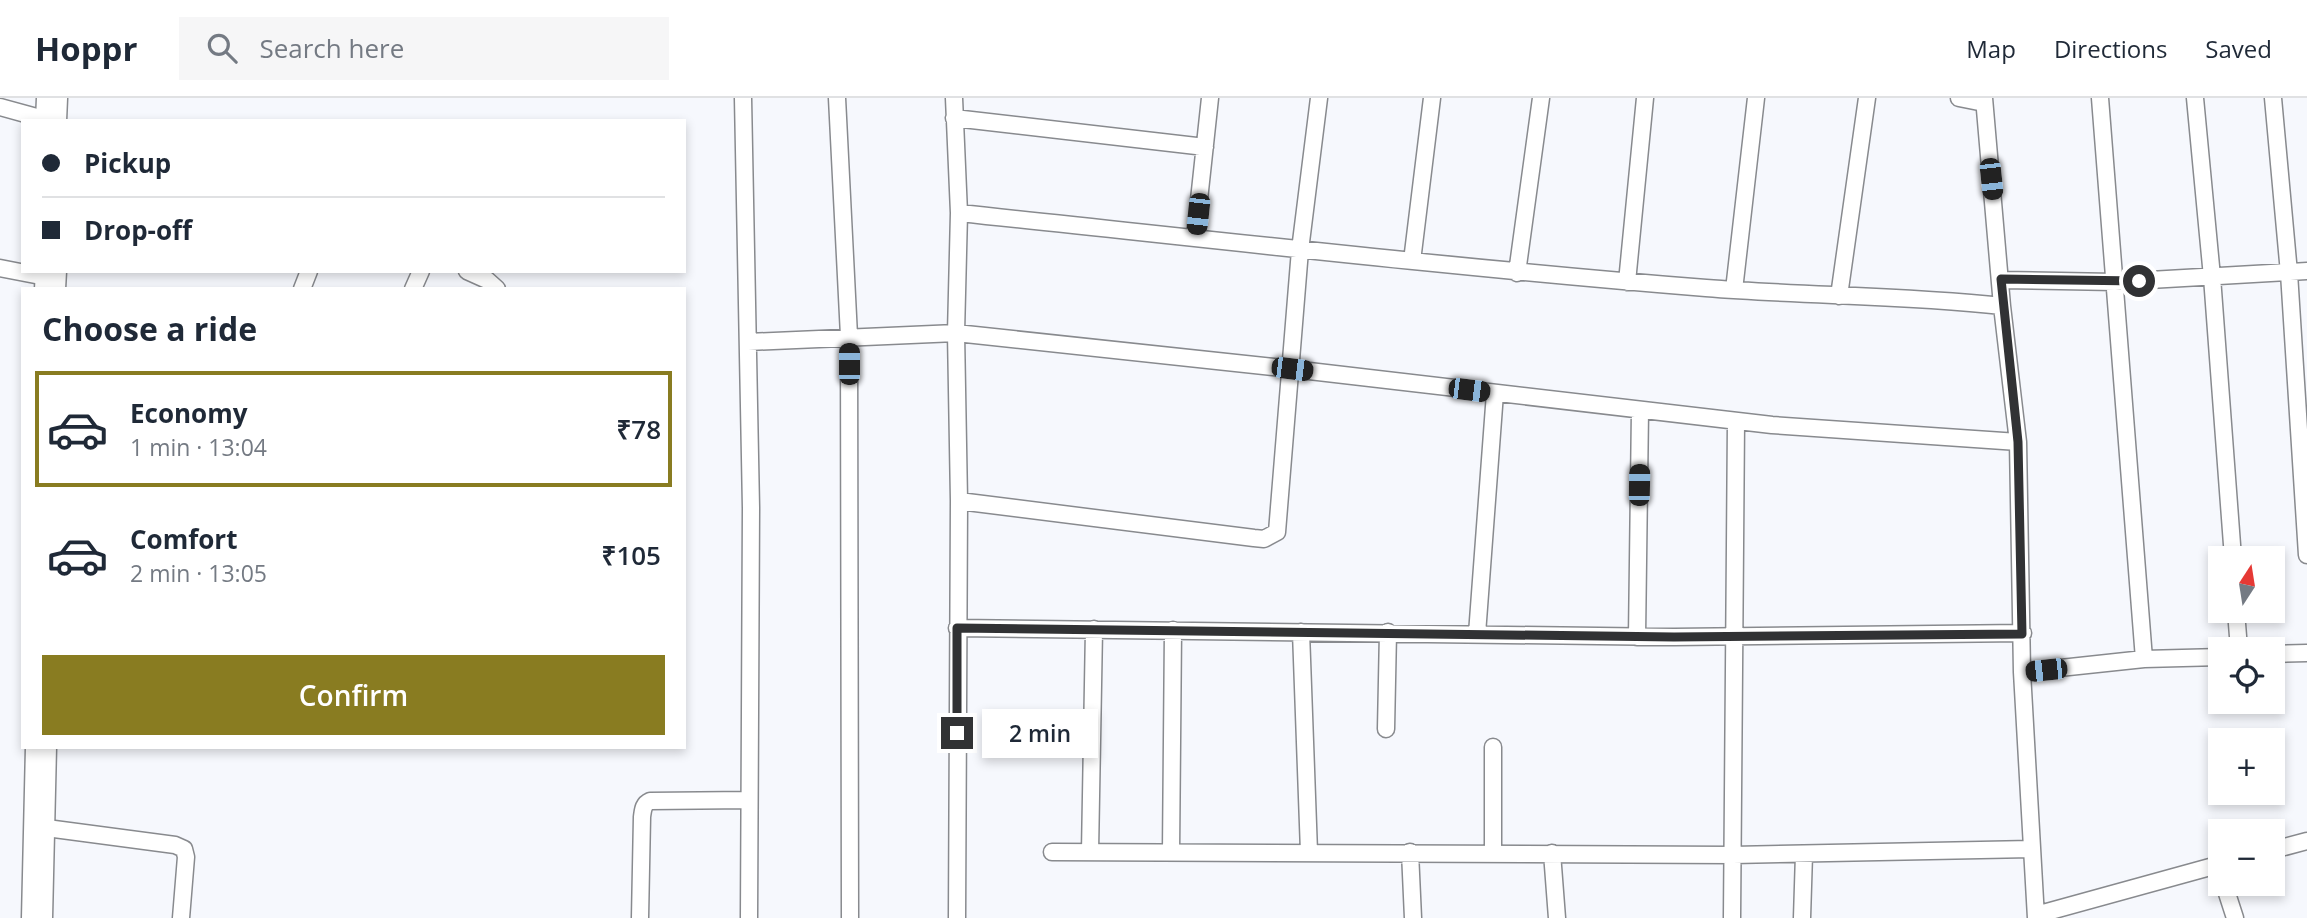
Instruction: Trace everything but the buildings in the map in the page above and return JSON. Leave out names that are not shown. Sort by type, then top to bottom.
[{"type":"highway","points":[[51,119],[52,98]]},
{"type":"highway","points":[[37,918],[41,749]]},
{"type":"street","points":[[743,98],[751,508],[749,918]]},
{"type":"street","points":[[837,98],[849,337],[850,918]]},
{"type":"street","points":[[954,98],[959,213],[957,918]]},
{"type":"street","points":[[1195,237],[1210,98]]},
{"type":"street","points":[[959,501],[1264,539],[1277,532],[1300,250],[1319,98]]},
{"type":"street","points":[[1412,261],[1432,98]]},
{"type":"street","points":[[1517,273],[1541,98]]},
{"type":"street","points":[[1627,282],[1645,98]]},
{"type":"street","points":[[1734,290],[1756,98]]},
{"type":"street","points":[[1839,296],[1867,98]]},
{"type":"street","points":[[1959,98],[1984,101],[2002,306],[2018,442],[2022,672],[2036,916],[2208,870]]},
{"type":"street","points":[[2100,98],[2144,660]]},
{"type":"street","points":[[2195,98],[2212,277],[2232,546]]},
{"type":"street","points":[[2273,98],[2289,273],[2307,555]]},
{"type":"street","points":[[0,107],[44,119]]},
{"type":"street","points":[[954,118],[1205,147]]},
{"type":"street","points":[[959,213],[1517,273],[1734,290],[1958,301],[2002,306]]},
{"type":"street","points":[[0,268],[21,273]]},
{"type":"street","points":[[2001,279],[2115,282],[2307,271]]},
{"type":"street","points":[[23,273],[51,279]]},
{"type":"street","points":[[471,273],[495,287]]},
{"type":"street","points":[[747,342],[957,333],[1736,421],[2018,442]]},
{"type":"street","points":[[1477,634],[1495,393]]},
{"type":"street","points":[[1637,637],[1640,410]]},
{"type":"street","points":[[1732,918],[1736,421]]},
{"type":"street","points":[[957,628],[1637,637],[2022,634]]},
{"type":"street","points":[[1090,852],[1094,629]]},
{"type":"street","points":[[1171,852],[1173,630]]},
{"type":"street","points":[[1301,632],[1309,852]]},
{"type":"street","points":[[1386,729],[1388,632]]},
{"type":"street","points":[[2285,654],[2307,653]]},
{"type":"street","points":[[2022,672],[2144,660],[2208,658]]},
{"type":"street","points":[[1493,747],[1493,853]]},
{"type":"street","points":[[640,918],[642,817],[646,803],[650,800],[749,800]]},
{"type":"street","points":[[39,827],[175,845],[184,849],[186,857],[181,918]]},
{"type":"street","points":[[2285,847],[2307,841]]},
{"type":"street","points":[[1052,852],[1733,855],[2031,849]]},
{"type":"street","points":[[1410,852],[1413,918]]},
{"type":"street","points":[[1552,853],[1557,918]]},
{"type":"street","points":[[1802,918],[1804,854]]},
{"type":"street","points":[[2228,896],[2235,918]]},
{"type":"route","points":[[957,733],[957,628],[1674,637],[2022,634],[2018,442],[2001,279],[2139,281]]}]
